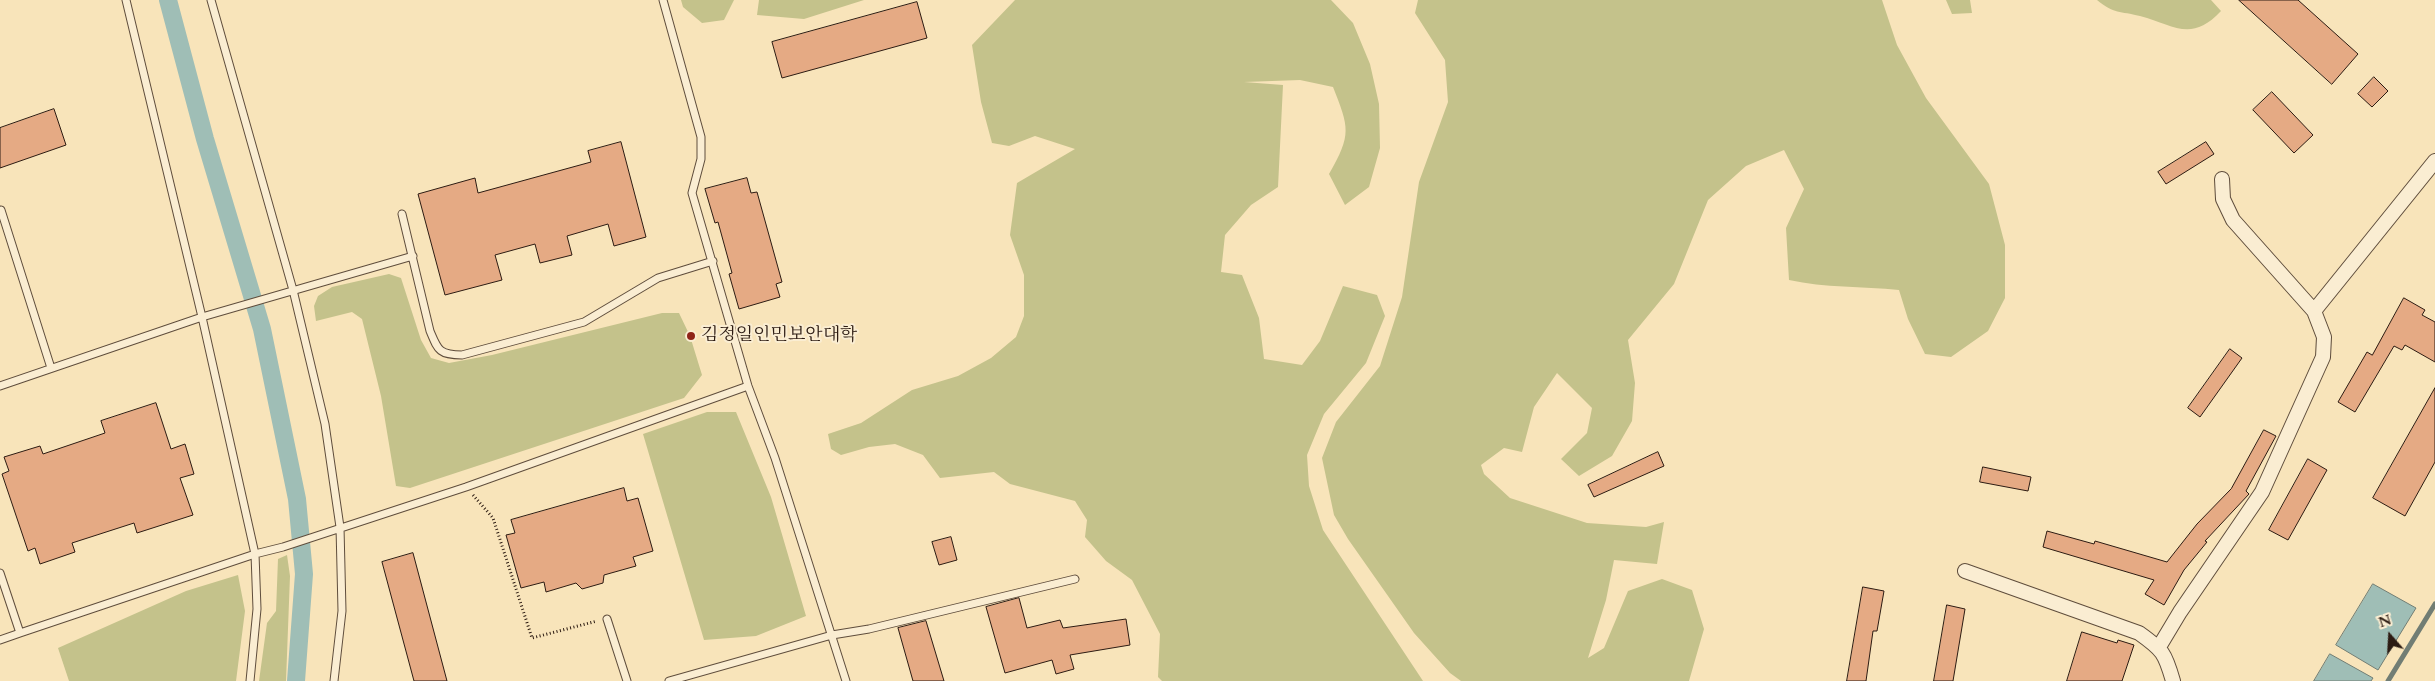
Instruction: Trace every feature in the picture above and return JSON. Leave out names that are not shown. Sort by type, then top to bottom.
[{"type":"street","points":[[2314,310],[2435,161]]},
{"type":"street","points":[[2159,648],[2180,612],[2262,492],[2280,456],[2323,356],[2324,337],[2314,310],[2233,220],[2223,199],[2222,179]]},
{"type":"street","points":[[1965,571],[2139,633],[2159,648],[2166,658],[2173,681]]},
{"type":"lane","points":[[126,0],[202,317],[254,554],[257,609],[250,681]]},
{"type":"lane","points":[[211,0],[293,290],[325,424],[340,527],[342,611],[334,681]]},
{"type":"lane","points":[[663,0],[701,137],[701,158],[692,193],[748,386],[775,458],[846,681]]},
{"type":"lane","points":[[1,210],[51,368]]},
{"type":"lane","points":[[402,214],[413,256],[421,300],[430,331],[437,348],[446,355],[462,355],[584,322],[658,278],[713,261]]},
{"type":"lane","points":[[0,386],[202,317],[269,296],[413,256]]},
{"type":"lane","points":[[0,640],[254,554],[283,547],[340,527],[466,488],[748,386]]},
{"type":"lane","points":[[0,573],[20,633]]},
{"type":"lane","points":[[669,681],[832,635],[869,629],[1076,579]]},
{"type":"lane","points":[[607,618],[627,681]]},
{"type":"path","points":[[466,488],[493,518],[532,638],[607,618]]},
{"type":"shaded area","points":[[681,0],[734,0],[724,20],[702,23],[683,7]]},
{"type":"shaded area","points":[[759,0],[864,0],[804,19],[757,15]]},
{"type":"shaded area","points":[[1015,0],[1331,0],[1353,23],[1370,64],[1379,104],[1380,148],[1369,187],[1345,205],[1329,174],[1342,149],[1346,131],[1345,122],[1333,87],[1300,80],[1244,82],[1283,85],[1278,187],[1251,205],[1225,235],[1221,272],[1242,275],[1259,318],[1264,359],[1302,365],[1320,341],[1343,286],[1377,295],[1385,316],[1366,363],[1324,414],[1307,455],[1309,486],[1323,530],[1423,681],[1162,681],[1158,677],[1160,634],[1132,580],[1106,561],[1085,537],[1087,520],[1075,501],[1010,484],[994,472],[940,478],[923,455],[895,444],[869,447],[841,455],[831,449],[828,434],[861,423],[912,390],[958,376],[991,358],[1016,337],[1024,316],[1024,275],[1010,235],[1017,183],[1075,149],[1035,136],[1009,146],[992,143],[981,102],[972,45]]},
{"type":"shaded area","points":[[1418,0],[1882,0],[1897,45],[1926,98],[1989,184],[2005,245],[2005,298],[1988,331],[1951,357],[1925,354],[1908,319],[1899,290],[1830,286],[1789,280],[1786,228],[1804,189],[1784,150],[1746,166],[1708,200],[1674,284],[1628,340],[1635,383],[1632,421],[1612,456],[1579,476],[1561,459],[1587,433],[1592,408],[1557,373],[1534,407],[1522,452],[1504,448],[1481,465],[1484,474],[1510,498],[1587,523],[1646,527],[1664,522],[1657,564],[1614,560],[1606,600],[1588,658],[1604,648],[1628,591],[1662,579],[1692,590],[1704,629],[1689,681],[1461,681],[1450,673],[1414,633],[1348,539],[1334,515],[1322,458],[1336,422],[1380,366],[1402,297],[1419,182],[1448,102],[1445,60],[1415,13]]},
{"type":"shaded area","points":[[1946,0],[1970,0],[1972,13],[1952,14]]},
{"type":"shaded area","points":[[2097,0],[2211,0],[2221,11],[2200,27],[2182,29],[2113,10]]},
{"type":"shaded area","points":[[389,274],[401,278],[421,340],[431,358],[449,363],[492,355],[662,313],[679,313],[690,336],[702,375],[684,398],[410,488],[396,486],[381,396],[362,319],[352,312],[316,321],[314,306],[318,296],[332,287]]},
{"type":"shaded area","points":[[707,412],[736,412],[771,497],[806,616],[756,636],[704,640],[643,434]]},
{"type":"shaded area","points":[[287,555],[290,576],[286,681],[259,681],[267,623],[276,611],[278,559]]},
{"type":"shaded area","points":[[238,575],[245,611],[236,681],[69,681],[58,648],[186,591]]},
{"type":"water","points":[[2373,584],[2416,608],[2378,670],[2336,645]]},
{"type":"water","points":[[2330,654],[2373,678],[2371,681],[2314,681]]},
{"type":"building","points":[[2239,0],[2298,0],[2358,54],[2332,84]]},
{"type":"building","points":[[917,2],[927,38],[782,78],[772,42]]},
{"type":"building","points":[[2374,77],[2388,91],[2372,107],[2358,94]]},
{"type":"building","points":[[2272,92],[2313,135],[2294,153],[2253,110]]},
{"type":"building","points":[[54,109],[66,145],[0,168],[0,128]]},
{"type":"building","points":[[621,142],[646,237],[614,246],[608,224],[567,236],[572,255],[540,263],[535,244],[495,255],[502,280],[445,295],[418,194],[475,178],[478,193],[591,162],[588,151]]},
{"type":"building","points":[[2206,142],[2214,154],[2166,184],[2158,172]]},
{"type":"building","points":[[747,178],[751,193],[757,192],[782,282],[776,284],[780,297],[739,309],[729,274],[732,273],[718,222],[715,223],[705,189]]},
{"type":"building","points":[[2404,298],[2425,310],[2422,315],[2435,322],[2435,362],[2405,345],[2402,350],[2394,346],[2355,412],[2338,402],[2367,352],[2372,355]]},
{"type":"building","points":[[2230,349],[2242,358],[2200,417],[2188,408]]},
{"type":"building","points":[[2435,388],[2435,462],[2405,516],[2373,498]]},
{"type":"building","points":[[156,403],[171,449],[185,444],[194,474],[180,478],[193,515],[137,533],[134,523],[72,543],[75,552],[40,564],[35,548],[28,551],[2,474],[9,471],[4,457],[40,446],[43,454],[105,433],[101,421]]},
{"type":"building","points":[[2264,430],[2276,436],[2246,491],[2249,494],[2205,541],[2207,542],[2184,570],[2164,605],[2145,594],[2154,580],[2043,547],[2047,531],[2094,544],[2095,541],[2167,562],[2197,524],[2231,489]]},
{"type":"building","points":[[1658,452],[1664,466],[1594,497],[1588,485]]},
{"type":"building","points":[[2308,459],[2327,470],[2288,540],[2269,530]]},
{"type":"building","points":[[1983,467],[2031,477],[2028,491],[1980,482]]},
{"type":"building","points":[[624,488],[627,501],[638,498],[653,551],[633,557],[636,566],[604,575],[603,583],[582,589],[576,583],[546,592],[544,582],[521,588],[506,535],[515,533],[511,520]]},
{"type":"building","points":[[951,537],[957,560],[939,565],[932,542]]},
{"type":"building","points":[[413,553],[447,681],[414,681],[382,562]]},
{"type":"building","points":[[1863,587],[1884,591],[1877,631],[1873,631],[1866,681],[1847,681]]},
{"type":"building","points":[[1019,598],[1027,628],[1060,620],[1063,628],[1126,619],[1130,645],[1070,655],[1074,669],[1056,674],[1052,660],[1005,673],[986,607]]},
{"type":"building","points":[[1947,605],[1965,609],[1953,681],[1934,681]]},
{"type":"building","points":[[926,621],[944,681],[913,681],[898,628]]},
{"type":"building","points":[[2082,632],[2117,643],[2118,640],[2134,645],[2122,681],[2067,681]]},
{"type":"waterway","points":[[168,0],[205,139],[262,329],[297,499],[304,574],[296,681]]},
{"type":"waterway","points":[[2388,681],[2435,604]]},
{"type":"place","name":"김정일인민보안대학","points":[[691,336]]}]
